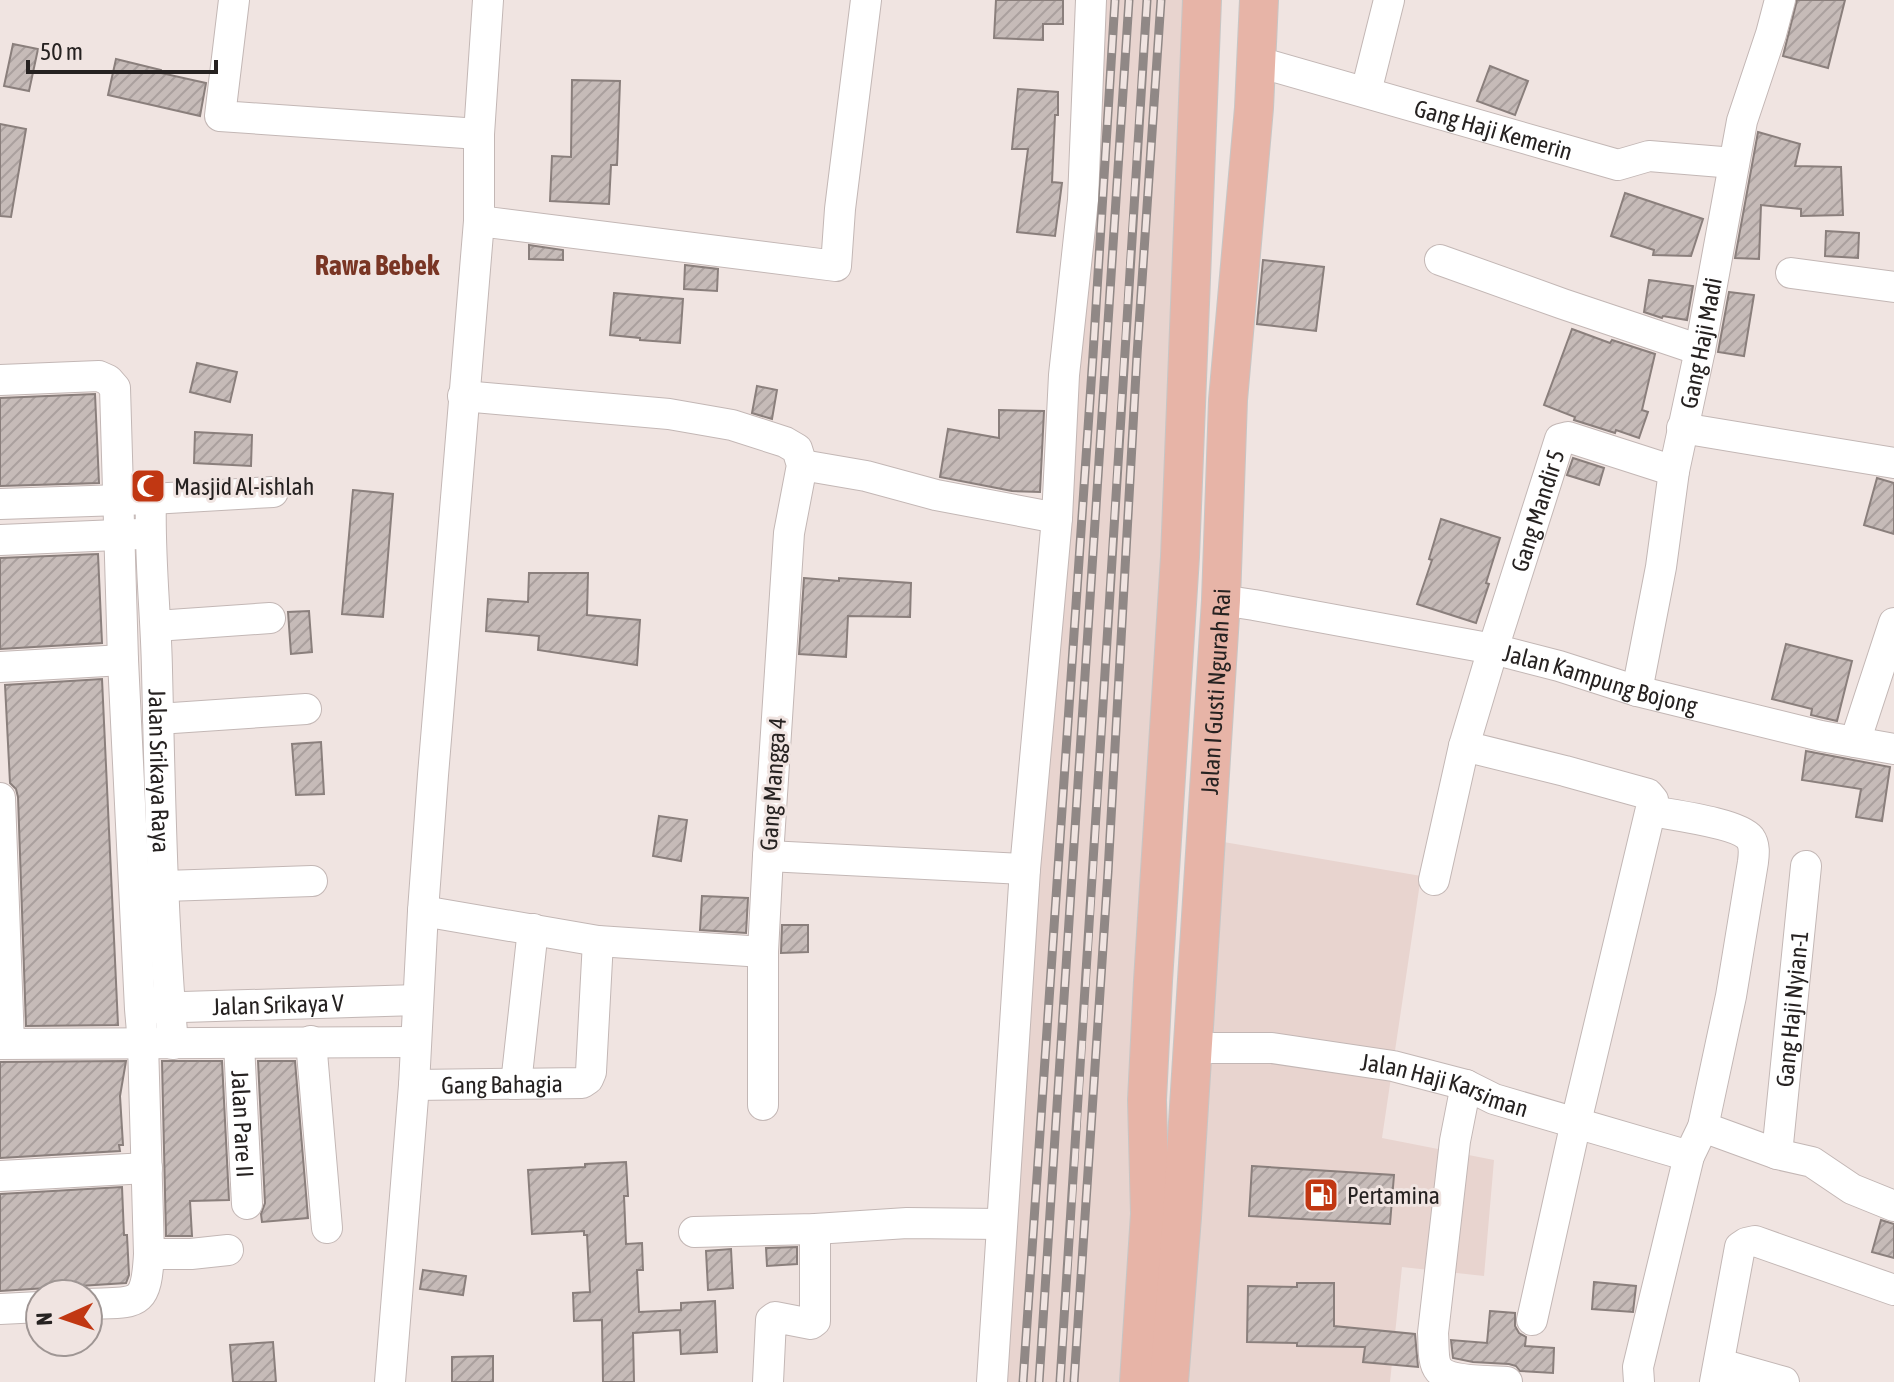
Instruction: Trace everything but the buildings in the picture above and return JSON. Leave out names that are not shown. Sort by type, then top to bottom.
[{"type":"main road","name":"Jalan I Gusti Ngurah Rai","points":[[1169,1382],[1221,600],[1228,400],[1254,108],[1259,0]]},
{"type":"main road","name":"Jalan I Gusti Ngurah Rai","points":[[1139,1382],[1150,1214],[1148,1085],[1180,557],[1201,13]]},
{"type":"main road","points":[[1201,13],[1255,61]]},
{"type":"street","points":[[234,0],[220,116],[479,134]]},
{"type":"street","points":[[390,1382],[414,1085],[423,911],[479,221],[479,134],[488,0]]},
{"type":"street","points":[[479,221],[836,266],[840,209],[866,0]]},
{"type":"street","points":[[992,1382],[1025,869],[1057,518],[1064,375],[1083,200],[1091,0]]},
{"type":"street","points":[[1366,92],[1389,0]]},
{"type":"street","name":"Gang Haji Madi","points":[[1637,691],[1661,567],[1674,471],[1700,350],[1742,121],[1780,0]]},
{"type":"street","name":"Gang Haji Kemerin","points":[[1255,61],[1618,165],[1649,156],[1734,163]]},
{"type":"street","points":[[1440,260],[1700,350]]},
{"type":"street","points":[[1791,273],[1894,287]]},
{"type":"street","name":"Jalan Srikaya Raya","points":[[0,380],[99,376],[115,388],[123,660],[140,1009],[158,1044]]},
{"type":"street","points":[[463,396],[669,414],[732,425],[785,442],[797,449],[802,465],[1057,518]]},
{"type":"street","points":[[1682,428],[1894,463]]},
{"type":"street","name":"Gang Mandir 5","points":[[1493,649],[1560,439],[1568,437],[1674,471]]},
{"type":"street","name":"Gang Mangga 4","points":[[763,1105],[763,952],[768,856],[789,533],[802,465]]},
{"type":"street","points":[[0,504],[273,492]]},
{"type":"street","name":"Jalan Srikaya Raya","points":[[151,499],[170,1006],[158,1044]]},
{"type":"street","points":[[0,540],[150,533]]},
{"type":"street","name":"Jalan Kampung Bojong","points":[[1221,600],[1493,649],[1637,691],[1821,736],[1894,749]]},
{"type":"street","points":[[156,626],[270,618]]},
{"type":"street","points":[[1855,742],[1894,623]]},
{"type":"street","points":[[1434,880],[1464,746],[1493,649]]},
{"type":"street","points":[[0,667],[123,660]]},
{"type":"street","points":[[158,719],[306,709]]},
{"type":"street","points":[[1464,746],[1648,794],[1653,800],[1532,1320]]},
{"type":"street","points":[[0,798],[5,1044]]},
{"type":"street","points":[[1639,1382],[1638,1367],[1689,1156],[1703,1127],[1731,996],[1754,849],[1752,841],[1741,831],[1652,811]]},
{"type":"street","points":[[768,856],[1025,869]]},
{"type":"street","name":"Gang Haji Nyian-1","points":[[1777,1154],[1806,866]]},
{"type":"street","points":[[164,886],[312,881]]},
{"type":"street","points":[[423,911],[598,941],[763,952]]},
{"type":"street","points":[[516,1084],[533,929]]},
{"type":"street","name":"Gang Bahagia","points":[[414,1085],[582,1083],[588,1079],[591,1072],[598,941]]},
{"type":"street","name":"Jalan Srikaya V","points":[[140,1009],[418,1000]]},
{"type":"street","points":[[311,1041],[327,1228]]},
{"type":"street","name":"Jalan Srikaya V","points":[[5,1044],[415,1042]]},
{"type":"street","points":[[104,1303],[134,1300],[144,1292],[147,1282],[147,1168],[158,1044]]},
{"type":"street","name":"Jalan Pare II","points":[[239,1044],[247,1204]]},
{"type":"street","name":"Jalan Haji Karsiman","points":[[1193,1048],[1272,1048],[1393,1066],[1466,1085],[1494,1099],[1689,1156]]},
{"type":"street","points":[[1466,1085],[1455,1141],[1433,1333],[1436,1363],[1441,1372],[1455,1379],[1507,1382]]},
{"type":"street","points":[[1703,1127],[1777,1154],[1812,1162],[1852,1189],[1894,1206]]},
{"type":"street","points":[[0,1176],[147,1168]]},
{"type":"street","points":[[694,1232],[907,1223],[1001,1224]]},
{"type":"street","points":[[768,1382],[771,1320],[775,1317],[811,1324],[815,1321],[815,1229]]},
{"type":"street","points":[[1784,1382],[1718,1373],[1740,1247],[1755,1241],[1894,1290]]},
{"type":"street","points":[[149,1254],[228,1250]]},
{"type":"street","points":[[0,1309],[24,1308]]},
{"type":"shaded area","points":[[1088,0],[1202,0],[1139,1382],[1003,1382],[1026,1087],[1079,284]]},
{"type":"shaded area","points":[[1206,839],[1421,876],[1382,1138],[1494,1160],[1484,1276],[1402,1267],[1390,1382],[1169,1382]]},
{"type":"railway","points":[[1023,1382],[1115,0]]},
{"type":"railway","points":[[1039,1382],[1129,0]]},
{"type":"railway","points":[[1060,1382],[1147,0]]},
{"type":"railway","points":[[1074,1382],[1161,0]]},
{"type":"place","name":"Masjid Al-ishlah","points":[[148,486]]},
{"type":"place","name":"Pertamina","points":[[1321,1195]]},
{"type":"district","name":"Rawa Bebek","points":[[377,265]]}]
